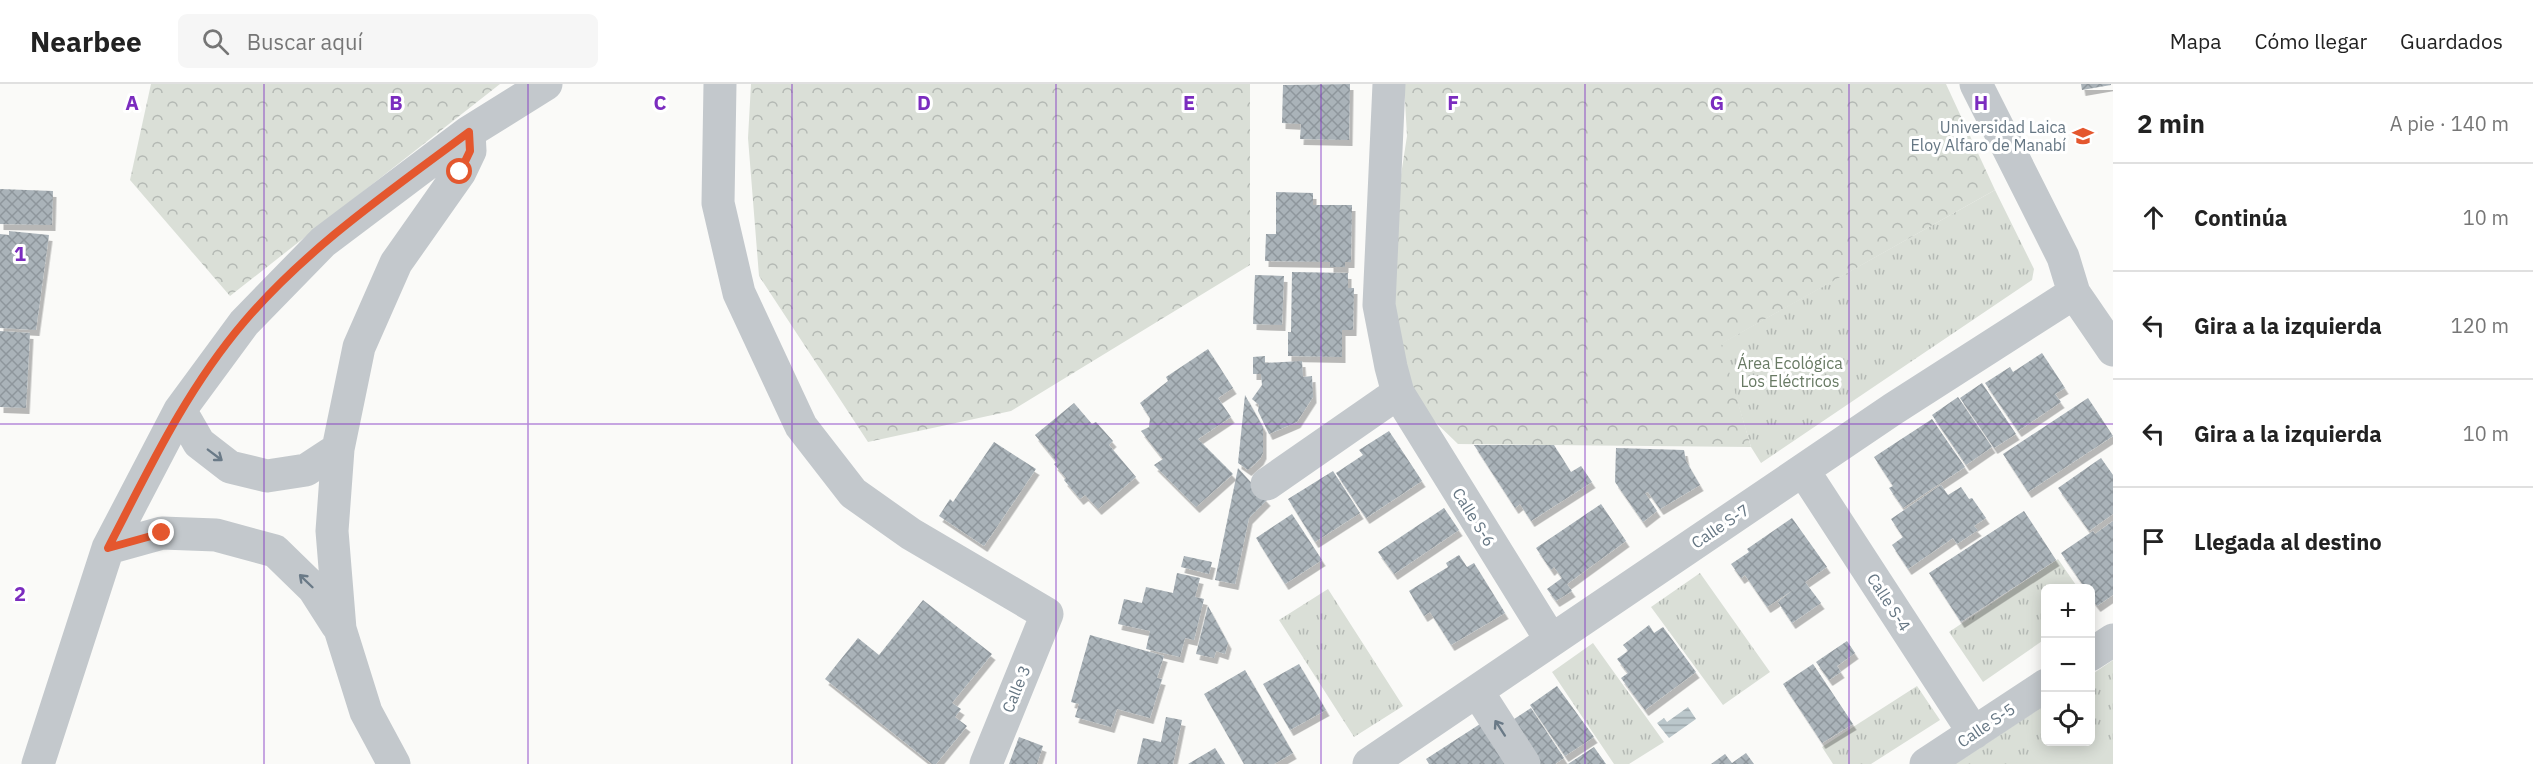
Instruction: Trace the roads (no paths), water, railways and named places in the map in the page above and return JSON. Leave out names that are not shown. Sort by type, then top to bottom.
[{"type":"street","points":[[38,764],[108,548],[180,410],[244,322],[323,242],[469,132],[546,84]]},
{"type":"street","name":"Calle 3","points":[[720,84],[718,203],[739,293],[801,426],[853,493],[910,534],[1047,614],[986,764]]},
{"type":"street","name":"Calle S-6","points":[[1389,84],[1379,305],[1398,393],[1551,640]]},
{"type":"street","points":[[1976,84],[2063,258],[2074,293],[2113,350]]},
{"type":"street","points":[[394,764],[366,712],[340,629],[332,531],[338,449],[359,347],[396,263],[460,172],[470,151],[469,132]]},
{"type":"street","name":"Calle S-7","points":[[1369,764],[1803,470],[2074,293]]},
{"type":"street","points":[[1267,484],[1398,393]]},
{"type":"street","points":[[180,410],[199,443],[230,467],[267,476],[306,470],[338,449]]},
{"type":"street","name":"Calle S-4","points":[[1803,470],[1974,733]]},
{"type":"street","points":[[108,548],[162,533],[216,535],[274,551],[314,589],[340,629]]},
{"type":"street","points":[[2095,652],[2113,640]]},
{"type":"street","name":"Calle S-5","points":[[1926,764],[2041,688]]},
{"type":"street","points":[[1477,691],[1524,764]]},
{"type":"place","name":"Universidad Laica Eloy Alfaro de Manabí","points":[[2083,136]]},
{"type":"park label","name":"Área Ecológica Los Eléctricos","points":[[1790,372]]}]
